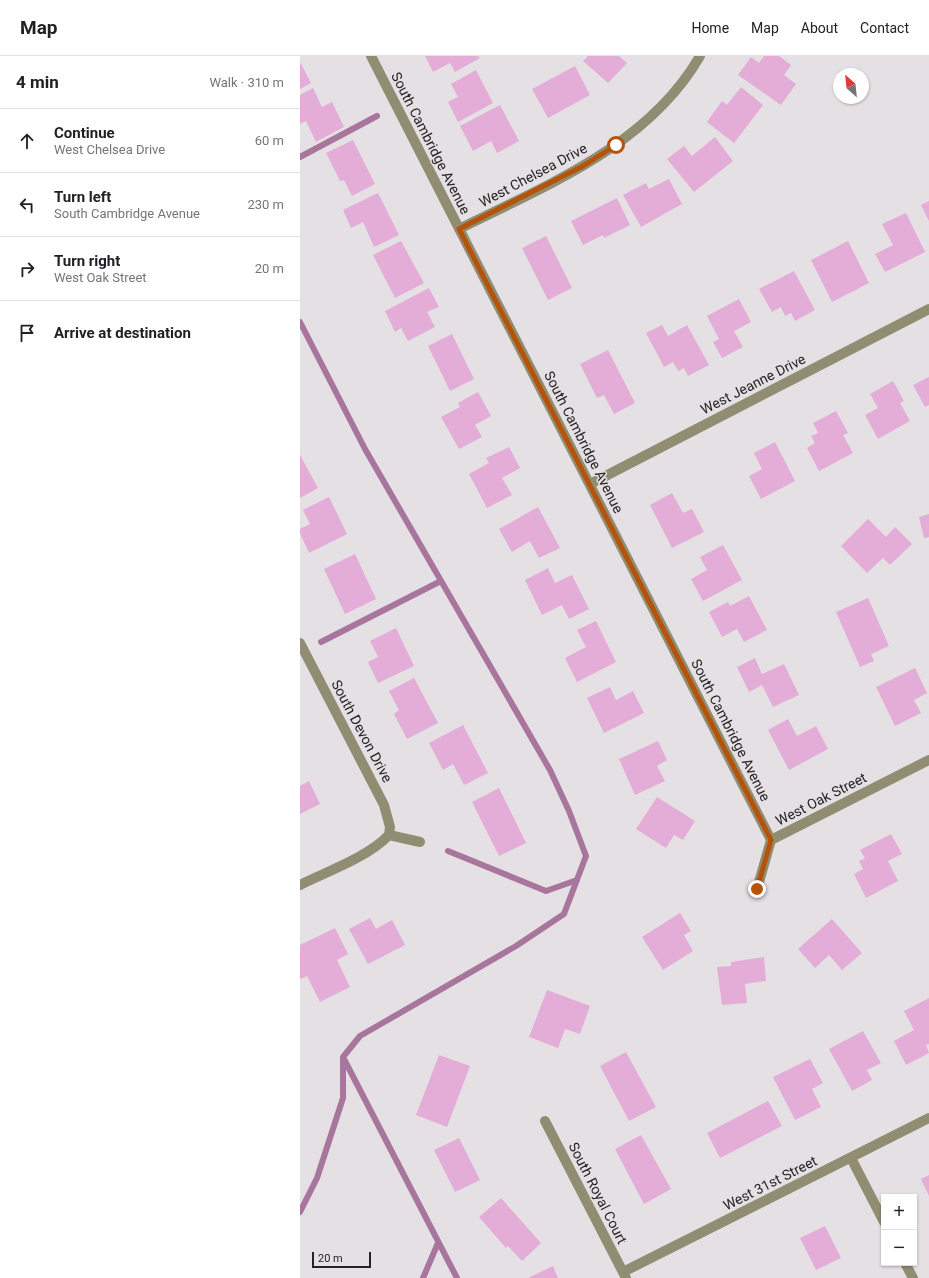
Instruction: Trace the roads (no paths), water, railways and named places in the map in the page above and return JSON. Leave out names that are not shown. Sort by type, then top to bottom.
[{"type":"street","name":"South Cambridge Avenue","points":[[371,56],[771,840]]},
{"type":"street","name":"West Chelsea Drive","points":[[459,229],[583,166],[616,145],[642,124],[668,99],[691,72],[700,56]]},
{"type":"street","name":"West Jeanne Drive","points":[[590,484],[929,309]]},
{"type":"street","name":"South Devon Drive","points":[[300,643],[384,805],[390,827],[389,835]]},
{"type":"street","name":"West Oak Street","points":[[757,889],[771,840],[929,760]]},
{"type":"street","points":[[300,885],[370,850],[381,843],[389,835],[420,842]]},
{"type":"street","name":"West 31st Street","points":[[625,1275],[929,1118]]},
{"type":"street","name":"South Royal Court","points":[[545,1121],[625,1275]]},
{"type":"street","points":[[851,1158],[881,1216]]},
{"type":"street","points":[[907,1266],[913,1278]]},
{"type":"waterway","points":[[300,157],[377,116]]},
{"type":"waterway","points":[[300,322],[365,449],[550,770],[569,811],[586,856],[564,914],[516,946],[360,1036],[343,1057],[343,1098],[317,1178],[300,1212]]},
{"type":"waterway","points":[[321,642],[441,581]]},
{"type":"waterway","points":[[448,851],[546,891],[577,880]]},
{"type":"waterway","points":[[344,1059],[457,1278]]},
{"type":"waterway","points":[[423,1278],[438,1243]]}]
